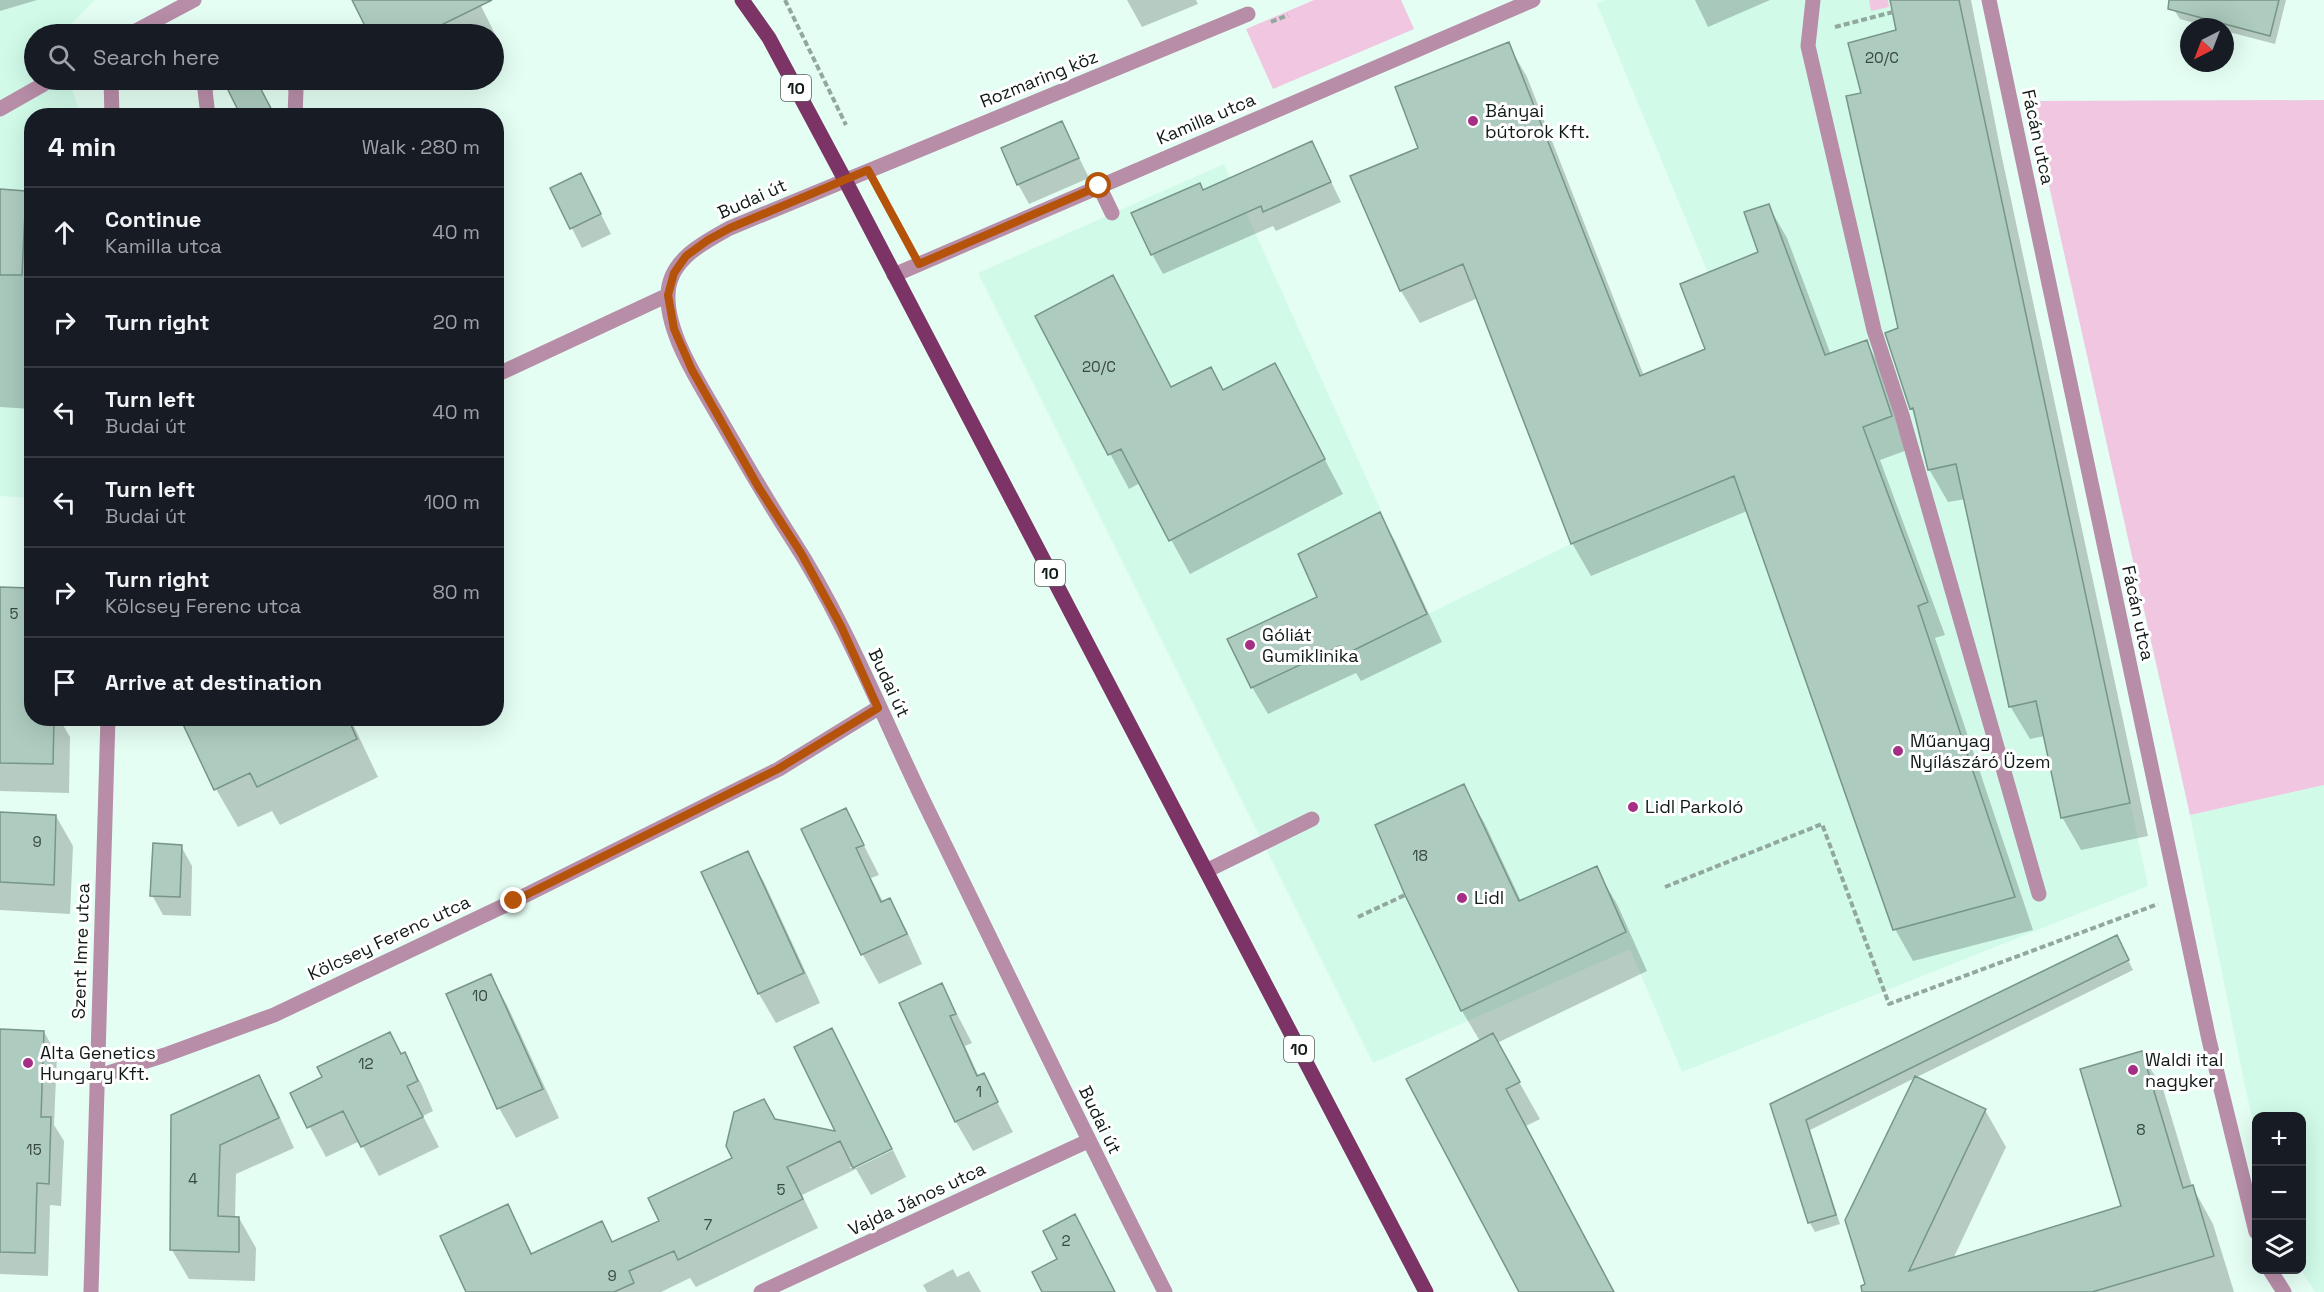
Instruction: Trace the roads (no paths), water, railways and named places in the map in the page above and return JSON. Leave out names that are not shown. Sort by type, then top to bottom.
[{"type":"main road","name":"10","points":[[742,0],[769,38],[845,180],[1426,1292]]},
{"type":"street","points":[[148,24],[194,0]]},
{"type":"street","name":"Kamilla utca","points":[[894,275],[1533,0]]},
{"type":"street","points":[[1813,0],[1808,46],[1874,330],[1902,415],[2039,894]]},
{"type":"street","name":"Fácán utca","points":[[1989,0],[2178,897],[2209,1040],[2253,1220]]},
{"type":"street","name":"Rozmaring köz","points":[[845,180],[1248,14]]},
{"type":"street","points":[[0,109],[33,90]]},
{"type":"street","points":[[111,90],[112,108]]},
{"type":"street","points":[[205,90],[207,108]]},
{"type":"street","points":[[295,108],[296,90]]},
{"type":"street","name":"Budai út","points":[[845,180],[730,228],[686,256],[674,273],[668,295],[674,329],[692,370],[759,488],[801,553],[841,626],[878,708],[1088,1141],[1165,1292]]},
{"type":"street","points":[[1099,186],[1112,213]]},
{"type":"street","points":[[504,371],[668,295]]},
{"type":"street","name":"Kölcsey Ferenc utca","points":[[96,1077],[165,1056],[294,1005],[514,901],[778,769],[878,708]]},
{"type":"street","name":"Szent Imre utca","points":[[91,1292],[108,726]]},
{"type":"street","points":[[1206,871],[1312,819]]},
{"type":"street","name":"Vajda János utca","points":[[761,1292],[1088,1141]]},
{"type":"street","points":[[2274,1274],[2284,1292]]},
{"type":"place","name":"Bányai bútorok Kft.","points":[[1473,121]]},
{"type":"place","name":"Góliát Gumiklinika","points":[[1250,645]]},
{"type":"place","name":"Műanyag Nyílászáró Üzem","points":[[1898,751]]},
{"type":"place","name":"Lidl Parkoló","points":[[1633,807]]},
{"type":"place","name":"Lidl","points":[[1462,898]]},
{"type":"place","name":"Alta Genetics Hungary Kft.","points":[[28,1063]]},
{"type":"place","name":"Waldi ital nagyker","points":[[2133,1070]]}]
